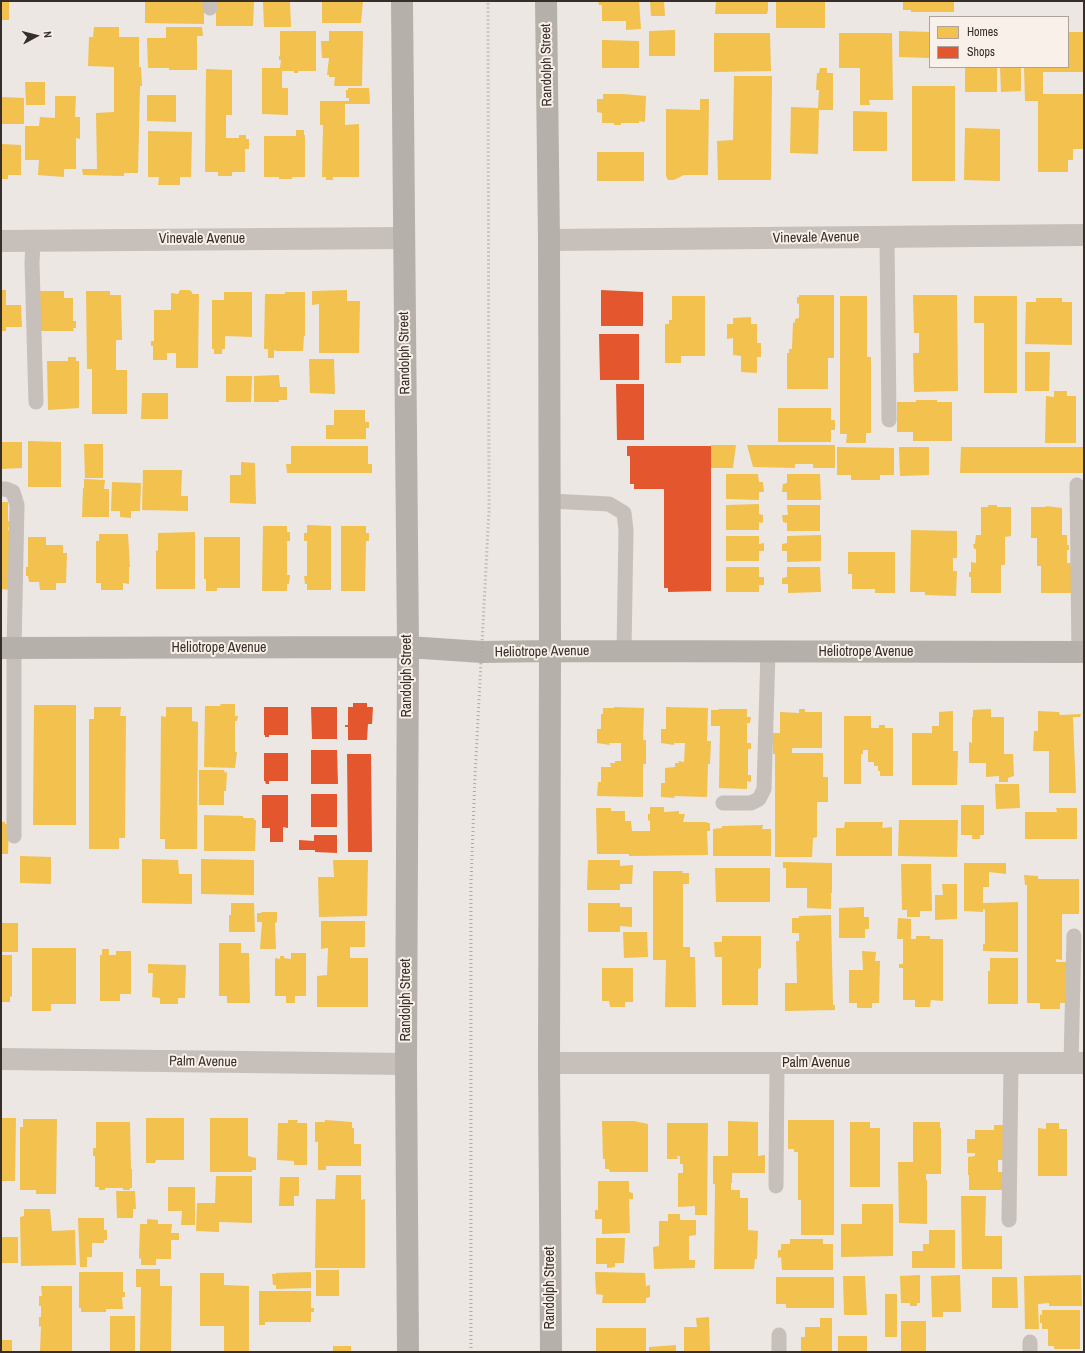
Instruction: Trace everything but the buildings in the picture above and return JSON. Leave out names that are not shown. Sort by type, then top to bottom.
[{"type":"street","name":"Randolph Street","points":[[402,1],[408,648],[406,1064],[408,1352]]},
{"type":"street","name":"Randolph Street","points":[[546,1],[550,502],[549,1063],[551,1352]]},
{"type":"street","name":"Vinevale Avenue","points":[[549,240],[1084,235]]},
{"type":"street","name":"Vinevale Avenue","points":[[1,241],[404,238]]},
{"type":"street","name":"Heliotrope Avenue","points":[[8,648],[408,648],[482,652],[1082,652]]},
{"type":"street","name":"Palm Avenue","points":[[1,1060],[406,1064]]},
{"type":"street","name":"Palm Avenue","points":[[549,1063],[1077,1063]]},
{"type":"lane","points":[[887,237],[889,420]]},
{"type":"lane","points":[[33,240],[32,263],[36,402]]},
{"type":"lane","points":[[1077,485],[1082,652]]},
{"type":"lane","points":[[1,489],[6,489],[13,492],[17,505],[8,648],[14,836]]},
{"type":"lane","points":[[550,502],[609,504],[624,513],[626,530],[624,651]]},
{"type":"lane","points":[[723,803],[751,802],[759,799],[764,789],[768,652]]},
{"type":"lane","points":[[1074,936],[1077,1063]]},
{"type":"lane","points":[[776,1063],[776,1186]]},
{"type":"lane","points":[[1009,1220],[1011,1064]]},
{"type":"lane","points":[[779,1335],[779,1352]]},
{"type":"railway","points":[[471,1352],[471,882],[489,511],[488,1]]}]
